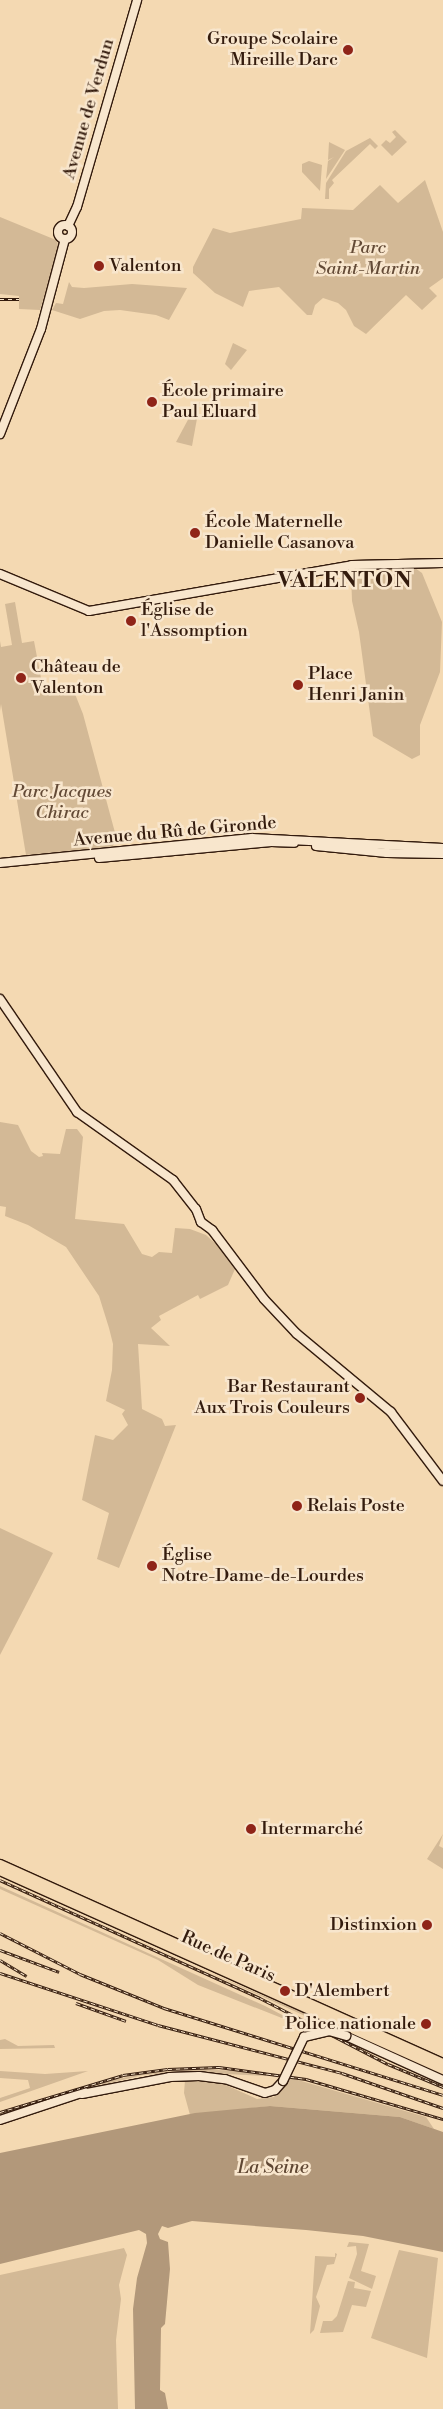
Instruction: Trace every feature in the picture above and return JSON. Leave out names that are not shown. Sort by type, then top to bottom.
[{"type":"main road","name":"Rue de Paris","points":[[0,1864],[443,2063]]},
{"type":"main road","name":"Rue de Paris","points":[[0,1871],[443,2070]]},
{"type":"main road","points":[[195,1958],[208,1957]]},
{"type":"street","name":"Avenue de Verdun","points":[[0,434],[41,329],[65,239],[72,234],[68,226],[77,207],[137,0]]},
{"type":"street","points":[[0,574],[89,611],[352,565],[443,563]]},
{"type":"street","name":"Avenue du Rû de Gironde","points":[[0,865],[270,837],[443,848]]},
{"type":"street","name":"Avenue du Rû de Gironde","points":[[0,865],[271,842],[388,853],[443,854]]},
{"type":"street","points":[[0,999],[78,1112],[173,1180],[196,1209],[201,1222],[212,1230],[264,1298],[297,1334],[396,1417],[443,1481]]},
{"type":"street","points":[[0,2120],[122,2083],[170,2078],[220,2078],[262,2093],[275,2090],[283,2081],[304,2037],[329,2030],[443,2080]]},
{"type":"green space","points":[[395,130],[407,142],[392,156],[381,145],[386,140],[390,143],[396,137],[392,132]]},
{"type":"green space","points":[[370,138],[378,146],[375,149],[370,144],[332,180],[334,183],[329,189],[329,199],[325,199],[326,183],[346,151]]},
{"type":"green space","points":[[329,142],[345,150],[326,179],[328,161],[334,157],[328,160]]},
{"type":"green space","points":[[309,161],[322,165],[320,191],[302,172],[302,164]]},
{"type":"green space","name":"Parc Saint-Martin","points":[[425,180],[443,232],[443,278],[429,288],[437,296],[422,310],[406,295],[366,334],[354,326],[346,310],[338,303],[323,298],[315,305],[312,315],[307,315],[279,287],[249,291],[243,307],[215,293],[193,273],[193,267],[213,228],[230,233],[301,219],[302,208],[353,210],[380,185],[398,203]]},
{"type":"green space","points":[[0,217],[56,240],[59,247],[40,310],[19,309],[19,296],[0,294]]},
{"type":"green space","points":[[69,282],[72,287],[84,288],[132,284],[187,288],[169,320],[156,315],[120,310],[104,311],[80,319],[52,310],[56,303],[63,304]]},
{"type":"green space","points":[[233,343],[247,350],[231,370],[225,364]]},
{"type":"green space","points":[[200,402],[192,446],[176,442],[197,403]]},
{"type":"green space","points":[[386,567],[415,568],[422,573],[442,622],[440,672],[420,725],[420,755],[412,759],[373,736],[359,632],[352,601],[351,573],[381,571]]},
{"type":"green space","name":"Parc Jacques Chirac","points":[[15,602],[22,643],[34,641],[44,694],[73,689],[83,714],[117,840],[112,847],[26,855],[1,704],[0,711],[0,641],[1,647],[12,645],[5,604]]},
{"type":"green space","points":[[0,1122],[18,1125],[31,1151],[39,1157],[43,1156],[42,1153],[60,1154],[66,1129],[77,1129],[83,1137],[75,1219],[124,1224],[142,1254],[152,1257],[159,1252],[172,1253],[175,1228],[190,1229],[206,1235],[217,1245],[235,1269],[228,1285],[200,1299],[198,1295],[159,1316],[161,1320],[151,1328],[170,1346],[138,1344],[142,1409],[162,1419],[165,1426],[176,1425],[119,1568],[97,1559],[109,1513],[82,1500],[95,1435],[113,1440],[128,1425],[122,1414],[125,1410],[106,1401],[112,1370],[113,1344],[109,1328],[99,1296],[66,1247],[28,1225],[5,1216],[6,1207],[0,1206]]},
{"type":"green space","points":[[0,1528],[53,1553],[0,1655]]},
{"type":"green space","points":[[443,1834],[439,1846],[443,1848],[443,1869],[427,1859]]},
{"type":"green space","points":[[0,1886],[265,2006],[307,2028],[198,1985],[158,1960],[0,1889]]},
{"type":"green space","points":[[208,1972],[318,2019],[321,2028],[304,2019],[305,2016]]},
{"type":"green space","points":[[5,2039],[18,2046],[54,2045],[55,2048],[0,2049],[0,2040]]},
{"type":"green space","points":[[190,2069],[266,2072],[266,2076],[189,2072],[143,2075],[102,2085],[102,2082],[138,2075]]},
{"type":"green space","points":[[0,2071],[45,2074],[88,2071],[0,2102],[0,2098],[30,2088],[28,2080],[0,2078]]},
{"type":"green space","points":[[189,2078],[219,2082],[257,2099],[274,2097],[291,2078],[426,2117],[434,2129],[400,2117],[270,2106],[190,2115],[184,2093],[185,2080]]},
{"type":"green space","points":[[349,2242],[369,2244],[361,2271],[376,2276],[372,2289],[349,2278],[357,2254],[356,2246],[347,2247]]},
{"type":"green space","points":[[124,2248],[127,2255],[119,2285],[121,2299],[116,2340],[118,2409],[0,2409],[0,2275]]},
{"type":"green space","points":[[399,2250],[438,2258],[427,2358],[371,2338]]},
{"type":"green space","points":[[335,2253],[337,2254],[334,2264],[327,2265],[316,2297],[320,2306],[314,2330],[310,2334],[315,2256],[335,2257]]},
{"type":"green space","points":[[348,2281],[355,2282],[354,2288],[371,2291],[366,2307],[352,2305],[343,2332],[320,2333],[323,2321],[332,2321],[337,2316]]},
{"type":"water","name":"La Seine","points":[[270,2106],[400,2117],[443,2132],[443,2252],[363,2236],[306,2230],[192,2221],[168,2228],[162,2226],[158,2234],[160,2239],[168,2242],[170,2269],[165,2324],[161,2328],[160,2390],[165,2393],[168,2409],[135,2409],[133,2309],[137,2278],[147,2243],[146,2234],[139,2230],[0,2264],[0,2153],[195,2113]]},
{"type":"railway","points":[[0,299],[19,299]]},
{"type":"railway","points":[[0,1880],[260,1998],[388,2064],[443,2087]]},
{"type":"railway","points":[[0,1933],[80,1974],[164,2008],[443,2095]]},
{"type":"railway","points":[[0,1950],[59,1972]]},
{"type":"railway","points":[[0,1960],[27,1976]]},
{"type":"railway","points":[[0,1973],[158,2025],[342,2073],[443,2108]]},
{"type":"railway","points":[[76,2003],[126,2021]]},
{"type":"railway","points":[[0,2112],[123,2075],[168,2069],[219,2067],[306,2079],[443,2119]]},
{"type":"place","name":"Groupe Scolaire Mireille Darc","points":[[348,50]]},
{"type":"place","name":"Valenton","points":[[99,266]]},
{"type":"place","name":"École primaire Paul Eluard","points":[[152,402]]},
{"type":"place","name":"École Maternelle Danielle Casanova","points":[[195,533]]},
{"type":"place","name":"Église de l'Assomption","points":[[131,621]]},
{"type":"place","name":"Château de Valenton","points":[[21,678]]},
{"type":"place","name":"Place Henri Janin","points":[[298,685]]},
{"type":"place","name":"Bar Restaurant Aux Trois Couleurs","points":[[360,1398]]},
{"type":"place","name":"Relais Poste","points":[[297,1506]]},
{"type":"place","name":"Église Notre-Dame-de-Lourdes","points":[[152,1566]]},
{"type":"place","name":"Intermarché","points":[[251,1829]]},
{"type":"place","name":"Distinxion","points":[[427,1925]]},
{"type":"place","name":"D'Alembert","points":[[285,1991]]},
{"type":"place","name":"Police nationale","points":[[426,2024]]},
{"type":"district","name":"VALENTON","points":[[345,581]]}]
